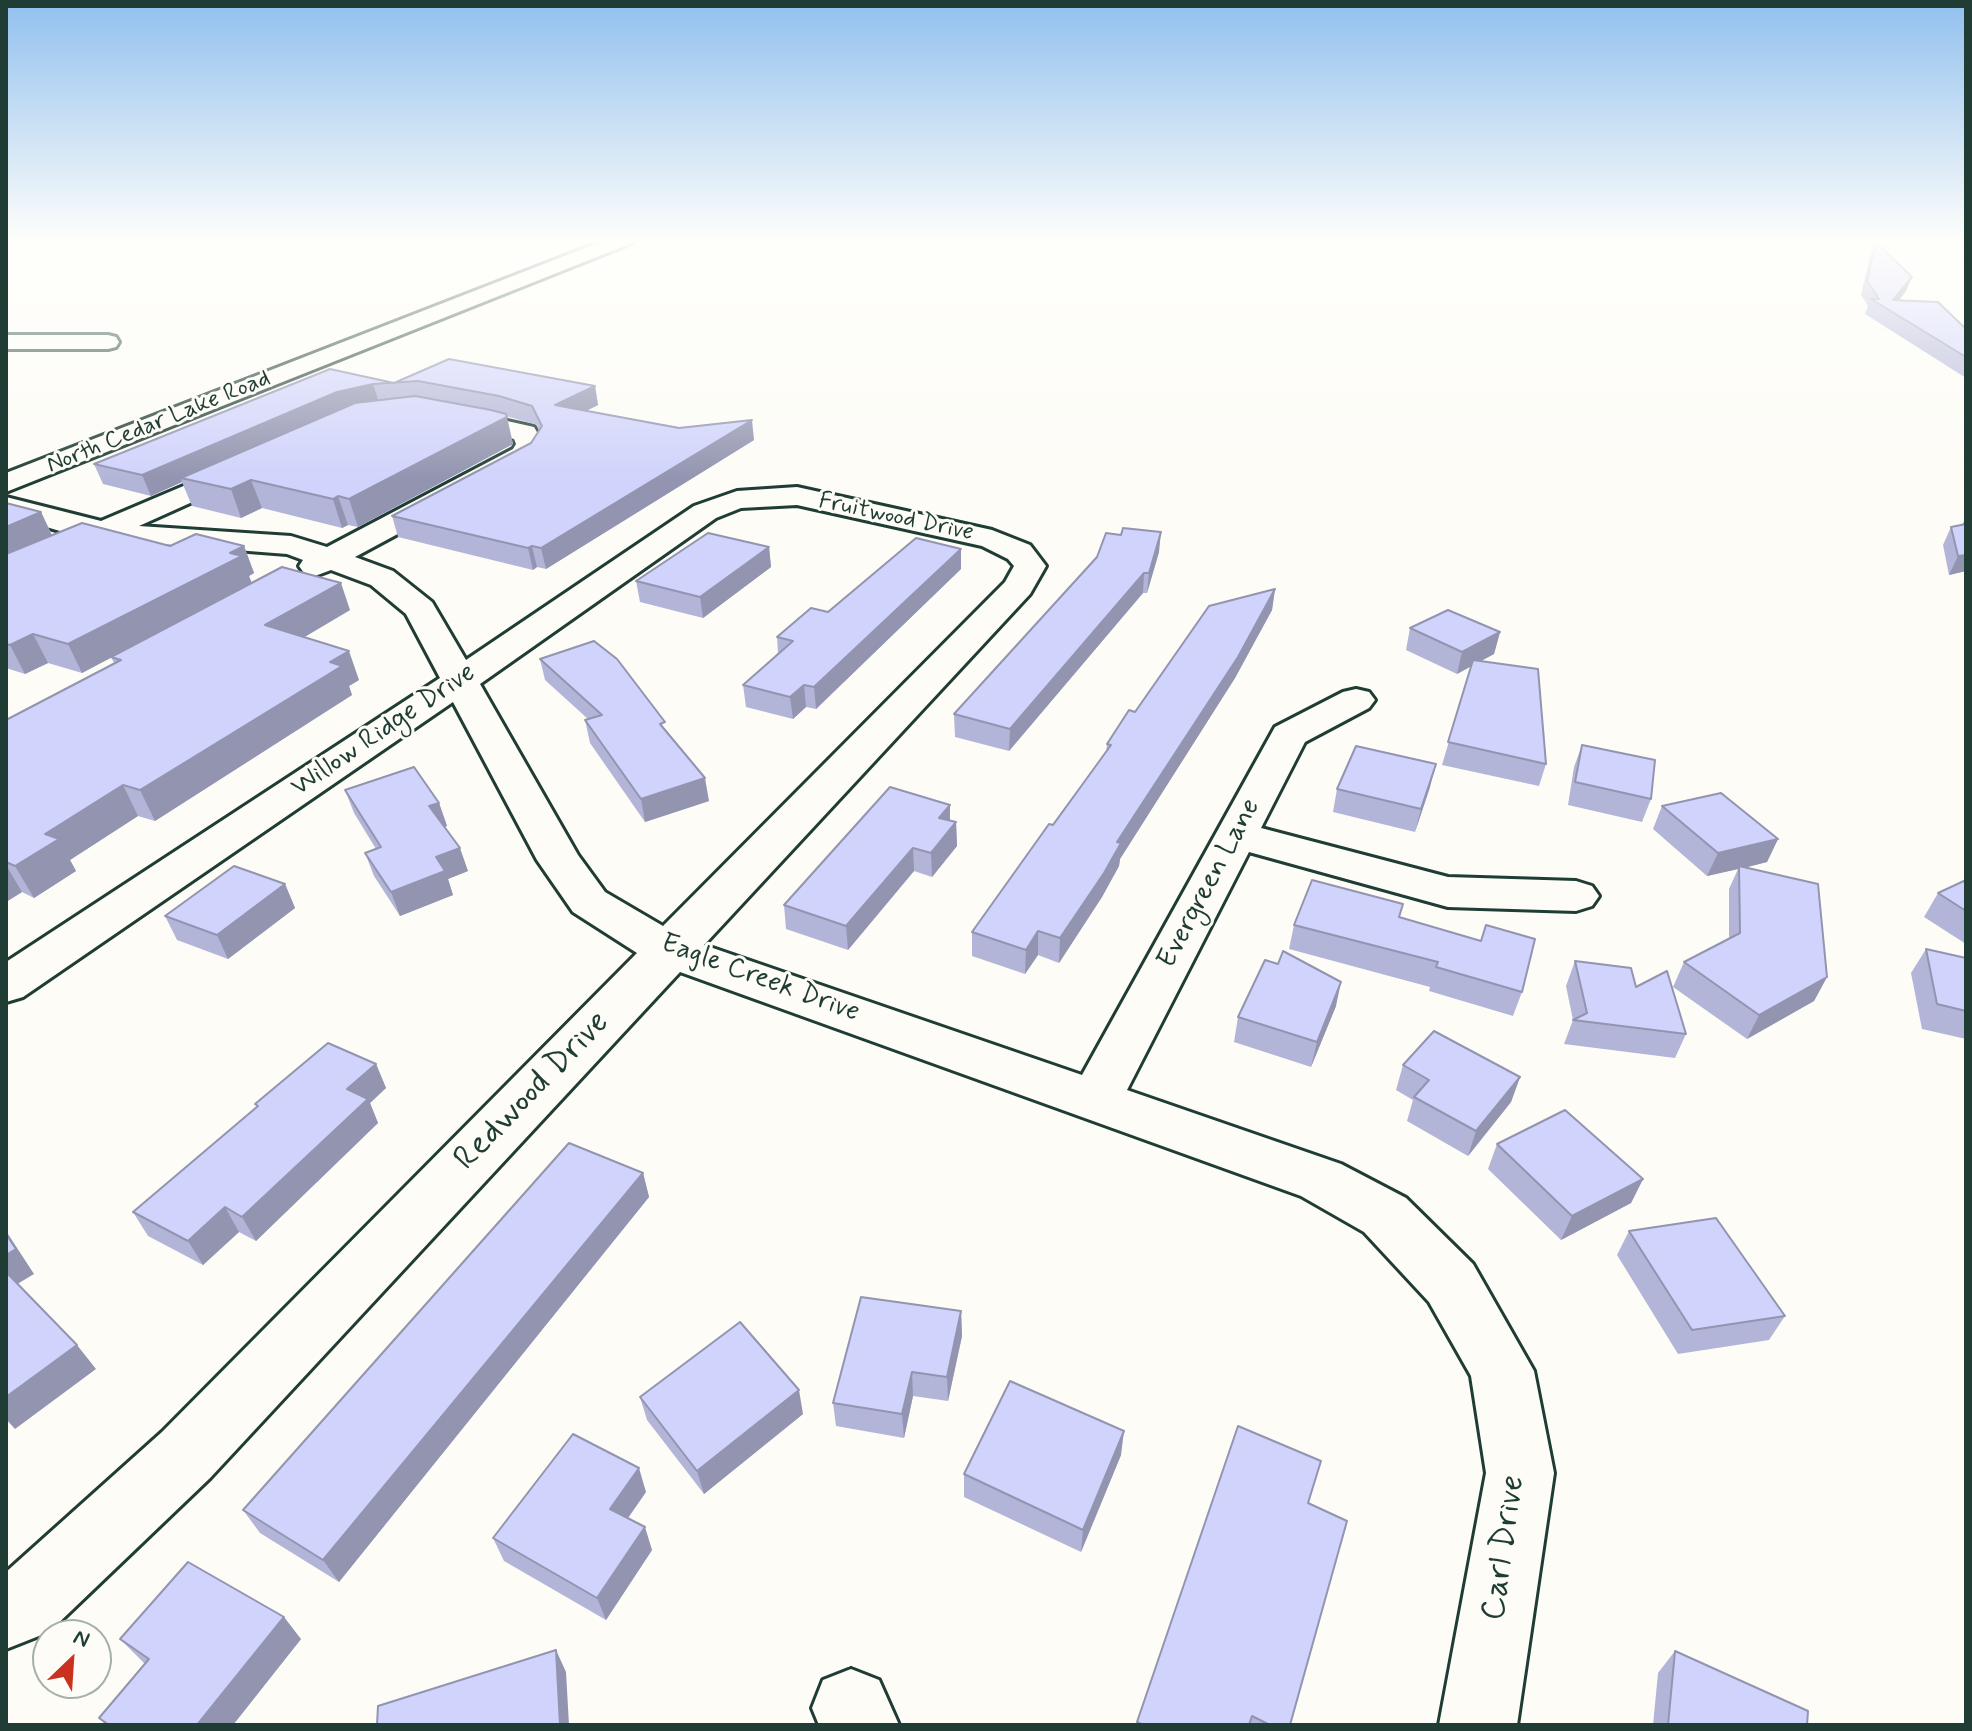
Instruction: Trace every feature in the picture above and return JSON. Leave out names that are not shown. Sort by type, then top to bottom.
[{"type":"street","name":"North Cedar Lake Road","points":[[6,483],[420,320]]},
{"type":"street","points":[[6,342],[108,342]]},
{"type":"street","points":[[291,579],[523,455],[530,444],[525,433],[503,426],[422,411]]},
{"type":"street","points":[[6,574],[266,459]]},
{"type":"street","name":"Fruitwood Drive","points":[[769,496],[797,496],[992,539],[1019,552]]},
{"type":"street","name":"Willow Ridge Drive","points":[[6,985],[460,681],[705,512],[737,500],[769,496]]},
{"type":"street","name":"Eagle Creek Drive","points":[[6,506],[75,526],[291,545],[382,578],[420,609],[559,860],[589,902],[668,950],[1096,1098],[1321,1180],[1385,1215],[1451,1283],[1502,1371]]},
{"type":"street","name":"Redwood Drive","points":[[6,1612],[23,1606],[186,1455],[1018,587],[1030,566],[1019,552]]},
{"type":"street","name":"Evergreen Lane","points":[[1096,1098],[1289,735],[1356,700]]},
{"type":"street","points":[[1236,835],[1448,892],[1576,896]]},
{"type":"street","name":"Carl Drive","points":[[1478,1725],[1520,1473],[1502,1371]]},
{"type":"building","points":[[1905,320],[1956,320],[1966,329],[1966,357]]},
{"type":"building","points":[[449,359],[595,386],[555,405],[679,428],[752,420],[541,548],[528,548],[392,516],[531,443],[542,426],[532,406],[499,396],[418,381],[395,383]]},
{"type":"building","points":[[330,369],[393,383],[337,392],[142,475],[94,464]]},
{"type":"building","points":[[415,396],[491,410],[507,417],[349,499],[338,496],[333,499],[251,480],[231,489],[181,478],[355,403]]},
{"type":"building","points":[[6,503],[41,512],[6,527]]},
{"type":"building","points":[[82,523],[170,546],[196,534],[244,546],[230,553],[242,556],[68,644],[33,634],[6,644],[6,554]]},
{"type":"building","points":[[1966,524],[1966,555],[1958,556],[1951,527]]},
{"type":"building","points":[[1123,528],[1161,532],[1149,573],[1144,573],[1010,729],[954,714],[1097,557],[1106,533],[1121,535]]},
{"type":"building","points":[[708,533],[769,547],[700,597],[636,581]]},
{"type":"building","points":[[916,538],[961,549],[814,687],[804,685],[790,697],[743,685],[793,641],[777,637],[811,608],[828,612]]},
{"type":"building","points":[[282,567],[341,583],[265,625],[349,651],[330,662],[342,666],[140,790],[123,785],[45,834],[59,839],[15,866],[6,862],[6,720],[121,660],[111,657]]},
{"type":"building","points":[[1275,589],[1238,657],[1117,842],[1121,843],[1104,873],[1060,938],[1038,931],[1026,950],[972,932],[1049,824],[1053,825],[1111,745],[1107,744],[1129,710],[1135,712],[1209,606]]},
{"type":"building","points":[[1448,610],[1500,632],[1462,652],[1410,628]]},
{"type":"building","points":[[594,641],[617,659],[665,722],[660,724],[705,778],[641,799],[585,720],[602,715],[540,659]]},
{"type":"building","points":[[1473,660],[1538,669],[1546,764],[1448,742]]},
{"type":"building","points":[[1582,745],[1655,760],[1651,799],[1575,782]]},
{"type":"building","points":[[1356,746],[1436,764],[1421,809],[1337,789]]},
{"type":"building","points":[[414,767],[439,803],[429,806],[460,848],[436,857],[445,871],[391,892],[365,853],[381,847],[345,790]]},
{"type":"building","points":[[890,787],[950,805],[939,818],[956,822],[931,853],[913,848],[846,926],[784,905]]},
{"type":"building","points":[[1721,793],[1778,839],[1718,853],[1662,806]]},
{"type":"building","points":[[234,866],[285,884],[217,935],[165,916]]},
{"type":"building","points":[[1739,866],[1818,884],[1827,977],[1759,1015],[1684,962],[1740,933]]},
{"type":"building","points":[[1312,880],[1403,904],[1399,917],[1481,941],[1486,925],[1535,939],[1522,992],[1436,967],[1438,962],[1294,925]]},
{"type":"building","points":[[1966,880],[1966,911],[1938,893]]},
{"type":"building","points":[[1926,949],[1966,958],[1966,1011],[1937,1004]]},
{"type":"building","points":[[1283,951],[1341,982],[1317,1042],[1238,1017],[1265,960],[1278,964]]},
{"type":"building","points":[[1575,961],[1631,968],[1636,987],[1667,971],[1686,1034],[1573,1020],[1587,1013]]},
{"type":"building","points":[[1434,1031],[1520,1077],[1476,1131],[1414,1097],[1429,1080],[1403,1065]]},
{"type":"building","points":[[328,1043],[376,1064],[347,1089],[368,1099],[242,1217],[225,1207],[188,1241],[133,1212],[258,1106],[255,1104]]},
{"type":"building","points":[[1565,1110],[1643,1179],[1572,1216],[1497,1144]]},
{"type":"building","points":[[569,1143],[643,1173],[323,1560],[243,1510]]},
{"type":"building","points":[[1716,1218],[1785,1316],[1692,1330],[1629,1231]]},
{"type":"building","points":[[6,1234],[16,1249],[6,1255]]},
{"type":"building","points":[[6,1272],[77,1345],[6,1397]]},
{"type":"building","points":[[861,1297],[961,1311],[947,1377],[912,1372],[902,1414],[833,1403]]},
{"type":"building","points":[[740,1322],[799,1390],[697,1471],[640,1397]]},
{"type":"building","points":[[1010,1381],[1124,1431],[1083,1530],[964,1474]]},
{"type":"building","points":[[1238,1426],[1321,1461],[1308,1503],[1347,1521],[1290,1725],[1270,1725],[1252,1716],[1249,1725],[1143,1725],[1137,1722]]},
{"type":"building","points":[[573,1434],[639,1468],[610,1509],[645,1527],[597,1598],[493,1538]]},
{"type":"building","points":[[188,1562],[284,1617],[197,1725],[109,1725],[99,1718],[149,1659],[120,1639]]},
{"type":"building","points":[[556,1650],[560,1725],[377,1725],[378,1706]]},
{"type":"building","points":[[1675,1651],[1808,1711],[1807,1725],[1668,1725]]}]
